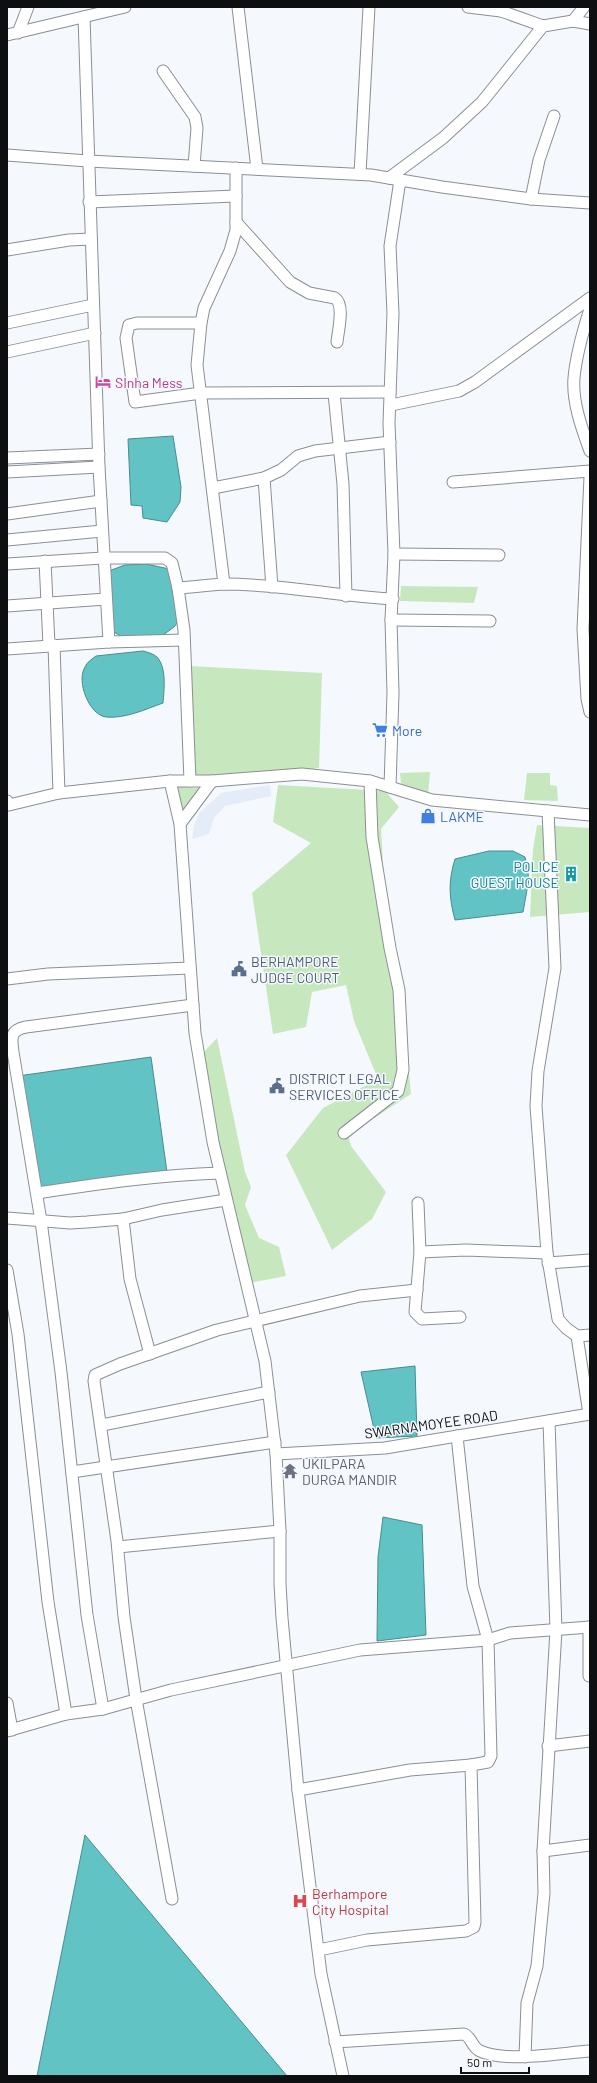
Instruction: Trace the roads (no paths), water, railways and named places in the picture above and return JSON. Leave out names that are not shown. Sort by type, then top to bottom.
[{"type":"street","points":[[12,34],[28,7]]},
{"type":"street","points":[[12,34],[125,7]]},
{"type":"street","points":[[238,7],[257,169]]},
{"type":"street","points":[[360,174],[369,7]]},
{"type":"street","points":[[468,7],[500,9],[543,26],[573,21],[590,24]]},
{"type":"street","points":[[573,21],[584,7]]},
{"type":"street","points":[[84,17],[99,467],[108,642]]},
{"type":"street","points":[[389,178],[443,138],[482,102],[543,26]]},
{"type":"street","points":[[163,71],[195,118],[197,128],[194,166]]},
{"type":"street","points":[[531,199],[539,160],[554,116]]},
{"type":"street","points":[[7,155],[88,161],[360,174],[531,199],[590,203]]},
{"type":"street","points":[[224,584],[197,365],[204,308],[230,251],[236,230],[236,168]]},
{"type":"street","points":[[390,788],[393,693],[391,620],[394,554],[390,442],[393,313],[390,246],[400,180]]},
{"type":"street","points":[[89,202],[236,196]]},
{"type":"street","points":[[236,222],[290,282],[309,293],[335,298],[338,301],[340,307],[337,342]]},
{"type":"street","points":[[7,250],[69,240],[91,239]]},
{"type":"street","points":[[391,405],[459,391],[475,382],[590,298]]},
{"type":"street","points":[[7,323],[93,305]]},
{"type":"street","points":[[590,309],[579,345],[574,379],[574,390],[583,430],[590,451]]},
{"type":"street","points":[[201,323],[133,324],[127,328],[126,338],[135,402],[201,393],[390,392]]},
{"type":"street","points":[[7,352],[94,333]]},
{"type":"street","points":[[334,393],[343,484],[346,596]]},
{"type":"street","points":[[213,488],[264,478],[281,470],[302,455],[339,448],[390,442]]},
{"type":"street","points":[[7,458],[99,454]]},
{"type":"street","points":[[7,472],[99,467]]},
{"type":"street","points":[[453,482],[590,471]]},
{"type":"street","points":[[590,477],[583,629],[587,699],[590,712]]},
{"type":"street","points":[[264,478],[272,587]]},
{"type":"street","points":[[7,514],[101,501]]},
{"type":"street","points":[[7,540],[102,531]]},
{"type":"street","points":[[394,554],[499,555]]},
{"type":"street","points":[[7,564],[103,558],[165,558],[170,560],[178,588],[184,640],[190,781]]},
{"type":"street","points":[[45,561],[59,792]]},
{"type":"street","points":[[178,588],[224,584],[272,587],[346,596],[393,599]]},
{"type":"street","points":[[7,606],[106,599]]},
{"type":"street","points":[[391,620],[490,621]]},
{"type":"street","points":[[7,649],[108,642],[184,640]]},
{"type":"street","points":[[8,804],[59,792],[170,781],[212,781],[302,774],[370,781],[432,800],[590,815]]},
{"type":"street","points":[[170,781],[180,824],[195,1033],[213,1142],[265,1361],[276,1454],[280,1531],[280,1584],[298,1790],[321,1974],[343,2076]]},
{"type":"street","points":[[180,824],[212,781]]},
{"type":"street","points":[[344,1133],[398,1091],[403,1070],[399,990],[390,948],[372,837],[370,781]]},
{"type":"street","points":[[548,811],[555,968],[538,1071],[536,1106],[548,1258],[558,1319],[566,1328],[578,1336],[590,1335]]},
{"type":"street","points":[[7,979],[48,974],[190,968]]},
{"type":"street","points":[[102,1709],[87,1615],[61,1372],[41,1221],[13,1052],[14,1032],[26,1027],[193,1005]]},
{"type":"street","points":[[37,1193],[118,1180],[220,1173]]},
{"type":"street","points":[[7,1218],[70,1223],[122,1219],[162,1210],[226,1200]]},
{"type":"street","points":[[418,1203],[420,1252],[415,1312],[419,1317],[460,1317]]},
{"type":"street","points":[[122,1219],[130,1279],[150,1354]]},
{"type":"street","points":[[420,1252],[466,1250],[548,1258],[590,1260]]},
{"type":"street","points":[[7,1270],[18,1334],[48,1602],[66,1714]]},
{"type":"street","points":[[172,1899],[136,1699],[124,1617],[118,1547],[102,1425],[94,1381],[95,1375],[101,1371],[217,1330],[360,1296],[417,1290]]},
{"type":"street","points":[[578,1336],[590,1414]]},
{"type":"street","points":[[102,1425],[268,1392]]},
{"type":"street","name":"SWARNAMOYEE ROAD","points":[[276,1454],[385,1448],[590,1414]]},
{"type":"street","points":[[525,2057],[527,2003],[537,1966],[544,1894],[543,1850],[556,1630],[549,1421]]},
{"type":"street","points":[[298,1790],[410,1770],[484,1764],[490,1760],[488,1640],[472,1586],[457,1436]]},
{"type":"street","points":[[72,1472],[275,1442]]},
{"type":"street","points":[[118,1547],[280,1531]]},
{"type":"street","points":[[7,1703],[10,1731],[66,1714],[102,1709],[136,1699],[360,1650],[488,1640],[510,1633],[589,1627],[590,1676]]},
{"type":"street","points":[[548,1746],[590,1741]]},
{"type":"street","points":[[319,1950],[367,1940],[466,1931],[474,1927],[471,1766]]},
{"type":"street","points":[[543,1850],[590,1845]]},
{"type":"street","points":[[335,2042],[464,2034],[470,2037],[476,2049],[487,2054],[525,2057],[590,2051]]},
{"type":"water","points":[[173,436],[181,487],[180,502],[167,522],[143,518],[142,506],[131,505],[128,439]]},
{"type":"water","points":[[146,564],[174,570],[180,619],[174,627],[163,635],[122,637],[108,628],[109,571],[125,565]]},
{"type":"water","points":[[143,651],[156,656],[162,667],[164,673],[163,703],[135,713],[121,716],[106,717],[100,715],[90,704],[83,688],[82,680],[86,665],[96,656]]},
{"type":"water","points":[[489,851],[513,851],[525,857],[529,879],[523,912],[455,920],[451,904],[450,882],[455,859]]},
{"type":"water","points":[[151,1057],[167,1172],[38,1194],[18,1076]]},
{"type":"water","points":[[415,1366],[417,1436],[376,1438],[361,1372]]},
{"type":"water","points":[[383,1517],[422,1525],[426,1635],[377,1641],[378,1557]]},
{"type":"water","points":[[85,1835],[287,2076],[37,2076]]},
{"type":"place","name":"SInha Mess","points":[[103,382]]},
{"type":"place","name":"More","points":[[380,730]]},
{"type":"place","name":"LAKME","points":[[428,816]]},
{"type":"place","name":"POLICE GUEST HOUSE","points":[[571,874]]},
{"type":"place","name":"BERHAMPORE JUDGE COURT","points":[[239,969]]},
{"type":"place","name":"DISTRICT LEGAL SERVICES OFFICE","points":[[277,1086]]},
{"type":"place","name":"UKILPARA DURGA MANDIR","points":[[290,1471]]},
{"type":"place","name":"Berhampore City Hospital","points":[[300,1901]]}]
